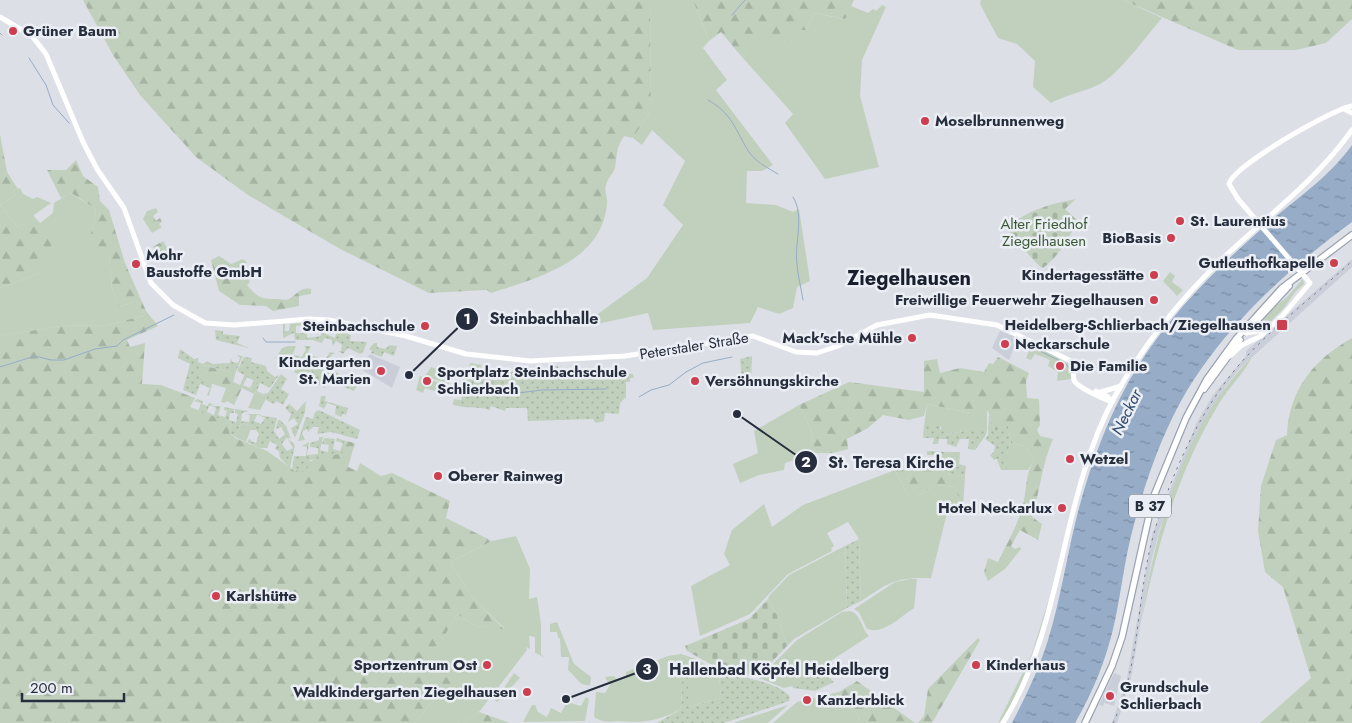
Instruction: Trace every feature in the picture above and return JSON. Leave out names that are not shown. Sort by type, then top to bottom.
[{"type":"main road","name":"Peterstaler Straße","points":[[0,17],[32,36],[46,54],[83,142],[97,169],[124,208],[144,269],[152,286],[178,309],[208,323],[234,326],[310,319],[329,320],[406,336],[466,354],[530,361],[625,356],[753,336],[792,351],[816,353],[838,346],[878,325],[930,315],[986,322],[1021,335],[1071,360],[1074,367],[1075,382]]},
{"type":"main road","points":[[1225,360],[1242,345],[1257,339],[1284,314],[1310,283],[1238,199],[1229,184],[1235,173],[1286,138],[1352,106]]},
{"type":"main road","points":[[1344,109],[1352,114]]},
{"type":"main road","points":[[1003,723],[1022,687],[1039,646],[1083,474],[1112,402],[1121,385],[1148,345],[1182,301],[1222,259],[1330,159],[1352,130]]},
{"type":"main road","name":"B 37","points":[[1196,400],[1268,301],[1352,235]]},
{"type":"main road","name":"B 37","points":[[1085,723],[1112,666],[1126,622],[1153,498],[1196,400],[1207,379],[1245,332],[1295,278]]},
{"type":"main road","points":[[1254,324],[1264,331]]},
{"type":"main road","points":[[1245,332],[1264,331]]},
{"type":"main road","points":[[1245,332],[1252,338],[1257,339]]},
{"type":"main road","points":[[1075,382],[1112,402]]},
{"type":"main road","points":[[1075,382],[1100,392],[1112,402]]},
{"type":"main road","points":[[1100,392],[1112,390],[1121,385]]},
{"type":"shaded area","points":[[1352,259],[1352,267],[1239,369],[1225,387],[1185,461],[1160,528],[1152,558],[1130,684],[1117,723],[1112,723],[1127,678],[1152,535],[1196,424],[1213,395],[1246,356],[1246,351]]},
{"type":"shaded area","name":"Neckarschule","points":[[1000,331],[1018,338],[1009,360],[992,348]]},
{"type":"shaded area","name":"Kindergarten St. Marien","points":[[370,354],[400,367],[392,388],[361,369],[364,361]]},
{"type":"shaded area","name":"Grundschule Schlierbach","points":[[1114,673],[1121,676],[1114,706],[1104,703],[1103,706],[1099,705]]},
{"type":"green space","points":[[83,0],[650,0],[651,110],[633,138],[624,136],[619,145],[615,168],[606,185],[607,204],[602,224],[593,240],[580,254],[547,274],[491,293],[487,290],[429,293],[340,249],[248,195],[196,157],[140,95],[113,55]]},
{"type":"green space","points":[[650,0],[693,0],[709,41],[703,48],[727,80],[716,90],[773,165],[762,171],[747,171],[746,203],[776,205],[793,212],[799,209],[810,281],[797,287],[793,308],[779,314],[758,307],[750,323],[653,330],[648,313],[597,324],[595,316],[647,278],[683,225],[663,205],[685,161],[652,130],[642,145],[633,138],[651,110]]},
{"type":"green space","points":[[693,0],[854,0],[845,19],[814,13],[806,30],[796,30],[787,43],[760,30],[742,57],[721,32],[709,41]]},
{"type":"green space","points":[[981,0],[1123,0],[1162,18],[1123,64],[1106,80],[1098,85],[1051,103],[1033,87],[1035,61],[1017,44],[998,38],[980,4]]},
{"type":"green space","points":[[1123,0],[1352,0],[1352,19],[1326,43],[1296,50],[1238,50]]},
{"type":"green space","points":[[882,5],[886,7],[862,60],[860,96],[879,167],[825,179],[785,123],[793,114],[742,57],[760,29],[806,30],[814,13],[844,19],[851,6],[868,13],[873,9],[876,11]]},
{"type":"green space","points":[[0,134],[7,172],[18,189],[13,191],[15,196],[0,205]]},
{"type":"green space","points":[[76,160],[83,176],[98,187],[100,201],[109,210],[125,263],[146,311],[158,326],[127,340],[130,347],[145,343],[142,384],[161,385],[195,398],[190,407],[232,423],[229,432],[235,438],[267,451],[295,471],[317,458],[341,454],[346,441],[355,443],[348,467],[357,471],[360,463],[381,476],[392,473],[450,501],[446,518],[492,541],[450,562],[472,597],[504,629],[476,626],[457,614],[424,671],[446,677],[453,683],[442,689],[415,723],[0,723],[0,336],[60,326],[109,325],[145,315],[137,301],[119,307],[112,288],[109,256],[95,254],[90,235],[95,221],[96,209],[71,193],[61,198],[47,170],[66,170]]},
{"type":"green space","points":[[20,188],[23,194],[33,199],[37,197],[51,203],[17,227],[0,205],[15,196],[13,191]]},
{"type":"green space","points":[[70,193],[96,209],[95,221],[90,235],[109,256],[112,288],[119,307],[137,301],[145,315],[109,325],[60,326],[1,336],[0,340],[0,288],[40,273],[40,223],[53,213],[54,203]]},
{"type":"green space","name":"Alter Friedhof Ziegelhausen","points":[[1076,199],[1065,209],[1078,221],[1059,252],[1043,268],[1008,230],[1014,223],[1029,213]]},
{"type":"green space","points":[[0,205],[17,227],[33,215],[40,223],[48,227],[52,245],[40,273],[0,288]]},
{"type":"green space","points":[[156,208],[158,212],[153,216],[156,221],[160,218],[162,222],[159,224],[162,227],[152,233],[143,219],[147,211]]},
{"type":"green space","points":[[163,241],[171,254],[162,260],[153,247]]},
{"type":"green space","points":[[219,256],[231,264],[243,259],[247,262],[239,274],[231,268],[228,272],[235,278],[247,278],[250,282],[247,285],[261,297],[286,300],[293,297],[300,290],[307,288],[311,289],[311,294],[299,296],[299,306],[273,311],[266,306],[240,305],[219,291],[211,260]]},
{"type":"green space","points":[[1170,272],[1175,276],[1172,282],[1183,290],[1177,296],[1163,281]]},
{"type":"green space","points":[[1303,279],[1304,284],[1295,292],[1284,308],[1264,328],[1259,328],[1259,323],[1265,314],[1287,297]]},
{"type":"green space","points":[[302,323],[302,325],[296,326],[296,333],[307,333],[307,338],[321,336],[321,329],[327,330],[326,334],[335,338],[337,331],[351,335],[350,341],[367,342],[363,352],[360,354],[348,348],[343,354],[338,351],[341,351],[342,345],[336,341],[333,346],[332,340],[325,338],[321,343],[313,340],[295,340],[294,333],[283,338],[283,324],[285,324],[285,331],[289,331],[290,324]]},
{"type":"green space","points":[[215,330],[223,331],[223,334],[240,336],[237,343],[249,348],[216,340]]},
{"type":"green space","points":[[1352,338],[1352,723],[1260,723],[1311,678],[1283,587],[1265,572],[1258,531],[1261,486],[1276,440],[1287,435],[1289,419],[1298,390],[1315,366]]},
{"type":"green space","points":[[374,343],[377,343],[377,347],[385,349],[390,345],[397,346],[394,356],[384,352],[382,357],[371,353],[372,351],[369,349]]},
{"type":"green space","points":[[1032,344],[1071,365],[1071,379],[1057,381],[1058,372],[1048,366],[1050,360],[1035,354],[1031,360],[1026,358]]},
{"type":"green space","points":[[296,346],[290,361],[283,356],[280,359],[276,358],[282,348]]},
{"type":"green space","points":[[304,346],[311,346],[307,354],[317,357],[323,363],[330,352],[336,354],[332,354],[328,361],[339,374],[358,384],[354,391],[329,381],[325,388],[294,372],[297,367],[290,361],[293,355],[302,357],[306,349]]},
{"type":"green space","points":[[180,349],[194,359],[198,358],[198,362],[203,364],[207,361],[213,364],[230,363],[231,358],[232,362],[238,363],[240,358],[237,355],[243,356],[236,371],[230,372],[203,365],[200,380],[210,382],[212,385],[209,396],[207,395],[210,388],[200,384],[196,395],[183,390],[190,364],[178,358]]},
{"type":"green space","points":[[752,356],[751,379],[742,382],[740,359]]},
{"type":"green space","points":[[244,357],[252,358],[251,362],[266,366],[267,371],[275,377],[279,375],[270,388],[260,383],[257,391],[263,394],[268,393],[281,374],[287,379],[281,389],[289,394],[283,405],[276,401],[274,404],[266,400],[267,397],[255,392],[259,380],[253,389],[250,388],[254,381],[237,371]]},
{"type":"green space","points":[[998,357],[1029,373],[1026,381],[1027,398],[1039,399],[1040,425],[1037,430],[1040,436],[1053,439],[1046,458],[1032,517],[1042,524],[1038,540],[1020,530],[1011,546],[1015,549],[1020,547],[1021,549],[1005,569],[988,581],[984,572],[988,558],[998,562],[1012,534],[1021,512],[1028,477],[1034,460],[1025,446],[1011,443],[1008,425],[995,431],[988,411],[975,407],[971,413],[927,404],[924,416],[909,420],[883,415],[868,428],[847,439],[848,449],[833,453],[815,453],[810,427],[799,405],[849,382],[924,392],[924,361],[937,359],[940,373],[960,368],[984,372],[989,363],[993,364]]},
{"type":"green space","points":[[1252,357],[1217,407],[1203,432],[1180,483],[1162,537],[1142,619],[1155,549],[1177,479],[1191,445],[1208,413]]},
{"type":"green space","points":[[470,363],[481,365],[482,370],[486,371],[485,379],[497,380],[500,371],[553,375],[553,366],[558,366],[559,374],[598,373],[599,375],[610,375],[610,368],[621,368],[623,373],[633,374],[634,378],[630,378],[630,382],[626,382],[626,397],[620,403],[619,414],[605,413],[604,421],[596,423],[593,419],[528,421],[527,408],[506,408],[505,411],[491,406],[490,410],[453,405],[454,399],[461,400],[466,380],[462,379],[463,376],[470,378],[473,370],[469,368]]},
{"type":"green space","points":[[202,365],[230,372],[236,371],[233,382],[240,385],[245,374],[248,376],[243,385],[252,389],[258,380],[260,381],[254,394],[242,388],[234,405],[227,401],[224,403],[221,402],[226,388],[199,380]]},
{"type":"green space","points":[[431,367],[452,375],[449,384],[425,376]]},
{"type":"green space","name":"Sportplatz Steinbachschule Schlierbach","points":[[420,376],[446,385],[445,387],[439,385],[437,392],[425,388],[423,393],[416,390]]},
{"type":"green space","points":[[255,392],[267,397],[260,410],[248,408]]},
{"type":"green space","points":[[321,396],[326,396],[325,401],[348,408],[346,415],[343,414],[341,417],[335,414],[336,406],[327,403],[324,409],[319,406]]},
{"type":"green space","points":[[197,399],[203,401],[202,404],[207,406],[209,403],[214,405],[209,406],[207,412],[214,415],[216,408],[212,406],[221,406],[218,415],[225,417],[227,411],[224,410],[224,407],[234,409],[234,413],[230,413],[229,420],[236,422],[238,414],[235,413],[235,409],[249,411],[242,413],[241,421],[249,422],[250,415],[246,414],[261,414],[257,415],[254,421],[261,424],[265,418],[258,415],[277,418],[274,431],[279,439],[285,434],[281,427],[276,429],[278,420],[280,420],[286,426],[291,439],[287,437],[282,444],[287,451],[293,448],[287,438],[295,445],[290,468],[280,458],[279,451],[275,449],[277,445],[270,441],[267,448],[260,448],[247,442],[250,438],[251,441],[256,443],[259,434],[256,430],[250,430],[252,426],[241,423],[235,437],[229,432],[232,423],[198,411],[201,403],[194,401]]},
{"type":"green space","points":[[306,401],[305,412],[295,438],[291,428],[298,424],[294,418],[288,422],[291,414],[285,408],[289,404],[297,411]]},
{"type":"green space","points":[[927,404],[970,413],[975,407],[987,410],[987,430],[968,430],[945,435],[940,426],[924,426]]},
{"type":"green space","points":[[799,405],[810,427],[815,453],[785,463],[784,470],[759,475],[740,483],[733,464],[758,453],[754,431]]},
{"type":"green space","points":[[319,410],[360,430],[357,439],[331,432],[317,434],[319,427],[313,427],[308,432],[307,429],[303,431],[305,440],[298,441],[306,417],[313,419],[315,412]]},
{"type":"green space","points":[[989,414],[995,431],[1008,424],[1011,443],[1007,454],[1007,470],[1001,470],[997,459],[994,460],[990,455],[994,452],[995,446],[985,439],[988,435]]},
{"type":"green space","points":[[241,423],[252,426],[246,442],[235,437]]},
{"type":"green space","points":[[924,426],[940,426],[940,429],[945,430],[945,435],[968,430],[987,430],[986,435],[975,450],[968,449],[969,439],[960,439],[956,447],[947,444],[947,439],[939,439],[938,444],[933,444],[934,438],[923,438]]},
{"type":"green space","points":[[319,437],[323,437],[320,450],[328,452],[329,445],[322,444],[324,438],[335,439],[333,449],[340,451],[343,443],[336,441],[337,438],[346,441],[342,454],[310,460],[306,473],[292,469],[294,456],[306,456],[307,447],[302,446],[309,442],[307,455],[318,454],[318,448],[310,447],[310,443],[319,440]]},
{"type":"green space","points":[[1011,443],[1025,446],[1034,460],[1028,470],[1007,470],[1007,454]]},
{"type":"green space","points":[[927,451],[946,452],[945,466],[958,467],[959,464],[966,466],[965,476],[944,474],[944,471],[922,471],[922,468],[932,468],[933,464],[937,464],[936,455],[927,455]]},
{"type":"green space","points":[[946,452],[960,452],[959,467],[945,466]]},
{"type":"green space","points":[[895,470],[909,497],[916,497],[935,485],[956,487],[960,509],[947,513],[931,578],[909,578],[893,582],[861,601],[859,539],[848,522],[827,533],[834,546],[831,548],[832,551],[788,574],[750,614],[700,636],[691,586],[730,565],[724,554],[732,530],[764,504],[772,527],[803,505]]},
{"type":"green space","points":[[895,470],[944,471],[945,474],[965,476],[963,507],[960,509],[956,487],[935,485],[916,497],[909,497]]},
{"type":"green space","points":[[516,536],[530,569],[529,599],[537,597],[541,624],[541,654],[544,657],[535,653],[535,637],[529,636],[530,649],[526,647],[527,650],[479,712],[463,723],[415,723],[442,689],[446,677],[423,672],[457,614],[476,626],[504,628],[472,597],[450,562],[492,541]]},
{"type":"green space","points":[[859,539],[861,601],[847,608],[845,546]]},
{"type":"green space","points":[[845,546],[847,608],[794,639],[787,646],[778,617],[768,599],[769,596],[789,575]]},
{"type":"green space","points":[[917,579],[914,608],[886,627],[873,630],[867,629],[859,612],[854,609],[895,582]]},
{"type":"green space","points":[[768,599],[778,617],[787,646],[766,668],[755,675],[723,671],[687,651],[685,646],[749,619]]},
{"type":"green space","points":[[1049,599],[1035,646],[1020,685],[1005,716],[998,723],[1031,656]]},
{"type":"green space","points":[[850,611],[859,618],[869,636],[792,686],[784,688],[759,678],[797,640],[842,612]]},
{"type":"green space","points":[[557,622],[574,664],[591,677],[590,685],[580,683],[568,670],[569,657],[561,657],[560,638],[558,638],[557,632],[550,632],[550,624]]},
{"type":"green space","points":[[978,638],[980,640],[932,723],[918,723],[924,716],[928,689]]},
{"type":"green space","points":[[681,654],[696,659],[719,673],[721,698],[688,707],[688,659],[683,659],[681,709],[665,717],[642,722],[607,722],[594,717],[596,692],[605,693],[610,685],[605,677],[614,676],[617,680],[626,676],[626,672],[668,656]]},
{"type":"green space","points":[[683,659],[688,659],[688,707],[721,698],[719,673],[747,678],[777,687],[790,697],[789,701],[724,723],[657,723],[681,709]]},
{"type":"green space","points":[[819,667],[834,682],[815,691],[793,688],[792,685]]},
{"type":"green space","points":[[514,673],[520,678],[497,702],[495,701]]},
{"type":"green space","points":[[857,681],[915,723],[857,723],[859,717],[839,692]]},
{"type":"green space","points":[[839,692],[859,717],[857,723],[773,723],[797,702]]},
{"type":"green space","points":[[586,697],[589,699],[585,721],[523,722],[532,705],[535,705],[538,712],[547,717],[551,708],[561,713],[567,702],[581,706]]},
{"type":"green space","points":[[788,705],[768,723],[734,723],[736,722]]},
{"type":"green space","points":[[479,712],[510,723],[463,723]]},
{"type":"water","name":"Neckar","points":[[1352,145],[1352,222],[1310,254],[1270,290],[1234,328],[1189,387],[1168,427],[1151,468],[1132,532],[1107,651],[1088,700],[1075,723],[1012,723],[1032,682],[1048,640],[1057,608],[1070,544],[1089,474],[1119,400],[1138,366],[1167,325],[1217,270],[1273,219],[1325,176]]},
{"type":"waterway","points":[[732,15],[745,0]]},
{"type":"waterway","points":[[29,58],[46,85],[53,105],[69,123]]},
{"type":"waterway","points":[[708,100],[723,111],[733,123],[752,156],[778,174]]},
{"type":"waterway","points":[[793,197],[799,221],[796,256],[803,300]]},
{"type":"waterway","points":[[0,367],[35,356],[51,360],[64,360],[95,349],[117,346],[123,340],[174,315]]},
{"type":"waterway","points":[[263,338],[266,342],[295,342]]},
{"type":"waterway","points":[[1032,347],[1066,364],[1069,368]]},
{"type":"waterway","points":[[639,397],[651,390],[669,385],[686,372],[703,363],[732,357]]},
{"type":"waterway","points":[[481,391],[518,393],[542,390],[606,389]]},
{"type":"railway","points":[[1113,723],[1121,703],[1132,661],[1149,553],[1164,501],[1186,448],[1215,397],[1248,355],[1273,330],[1352,261]]},
{"type":"place","name":"Grüner Baum","points":[[13,31]]},
{"type":"place","name":"Moselbrunnenweg","points":[[925,121]]},
{"type":"place","name":"St. Laurentius","points":[[1180,221]]},
{"type":"place","name":"BioBasis","points":[[1171,238]]},
{"type":"place","name":"Gutleuthofkapelle","points":[[1334,263]]},
{"type":"place","name":"Mohr Baustoffe GmbH","points":[[136,264]]},
{"type":"place","name":"Kindertagesstätte","points":[[1154,275]]},
{"type":"place","name":"Freiwillige Feuerwehr Ziegelhausen","points":[[1154,300]]},
{"type":"place","name":"Heidelberg-Schlierbach/Ziegelhausen","points":[[1282,325]]},
{"type":"place","name":"Steinbachschule","points":[[425,326]]},
{"type":"place","name":"Mack'sche Mühle","points":[[912,338]]},
{"type":"place","name":"Neckarschule","points":[[1005,344]]},
{"type":"place","name":"Die Familie","points":[[1060,366]]},
{"type":"place","name":"Kindergarten St. Marien","points":[[381,371]]},
{"type":"place","name":"Steinbachhalle","points":[[409,375]]},
{"type":"place","name":"Sportplatz Steinbachschule Schlierbach","points":[[427,381]]},
{"type":"place","name":"Versöhnungskirche","points":[[695,381]]},
{"type":"place","name":"St. Teresa Kirche","points":[[737,414]]},
{"type":"place","name":"Wetzel","points":[[1070,459]]},
{"type":"place","name":"Oberer Rainweg","points":[[438,476]]},
{"type":"place","name":"Hotel Neckarlux","points":[[1062,508]]},
{"type":"place","name":"Karlshütte","points":[[216,596]]},
{"type":"place","name":"Sportzentrum Ost","points":[[487,665]]},
{"type":"place","name":"Kinderhaus","points":[[976,665]]},
{"type":"place","name":"Waldkindergarten Ziegelhausen","points":[[527,692]]},
{"type":"place","name":"Grundschule Schlierbach","points":[[1110,696]]},
{"type":"place","name":"Hallenbad Köpfel Heidelberg","points":[[566,699]]},
{"type":"place","name":"Kanzlerblick","points":[[807,700]]},
{"type":"district","name":"Ziegelhausen","points":[[909,278]]}]
